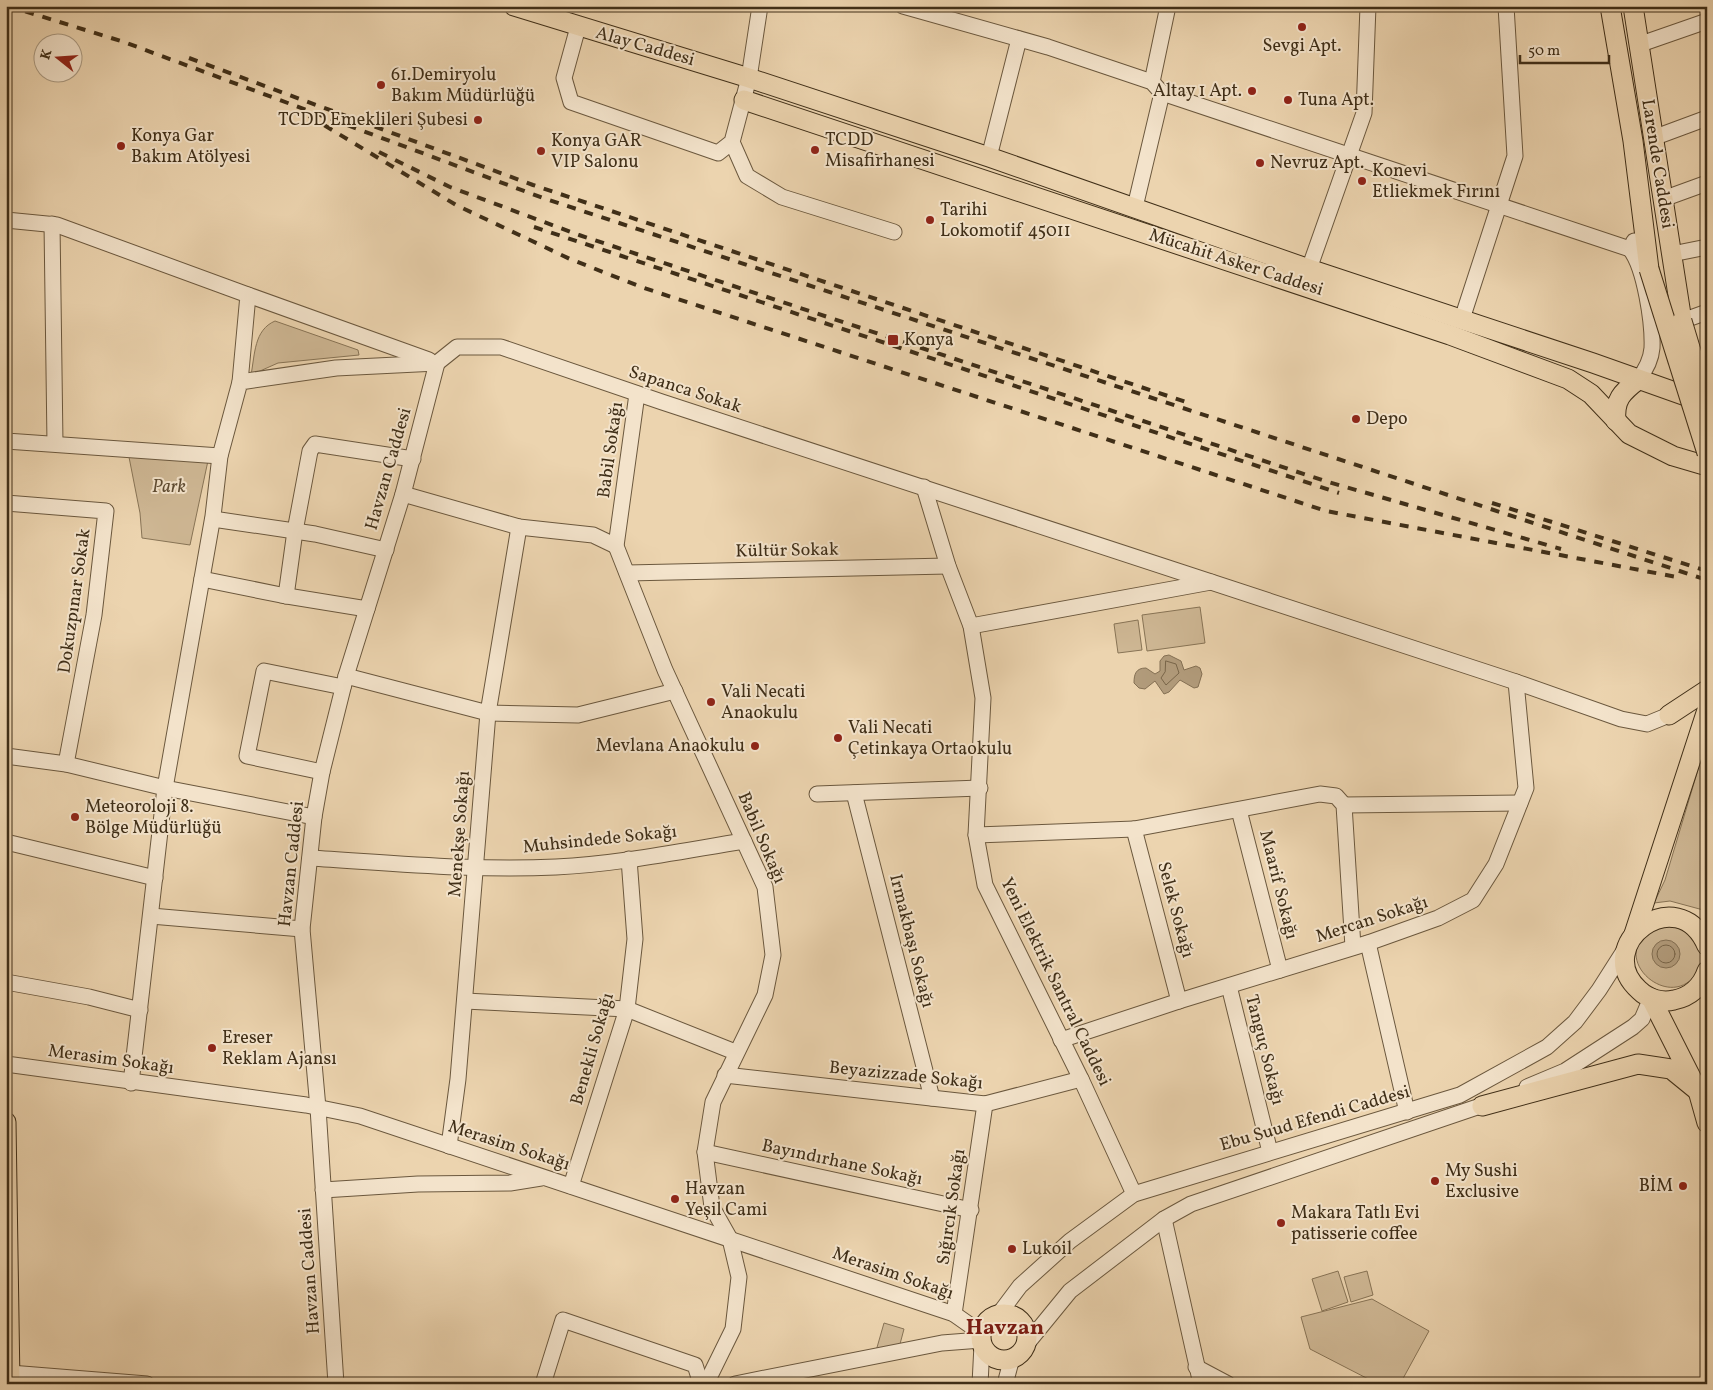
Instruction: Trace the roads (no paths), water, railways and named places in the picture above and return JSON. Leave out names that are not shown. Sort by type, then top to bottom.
[{"type":"main road","name":"Alay Caddesi","points":[[514,6],[544,11],[578,27],[749,78]]},
{"type":"main road","name":"Larende Caddesi","points":[[1610,6],[1644,219],[1638,248],[1649,269],[1707,453]]},
{"type":"main road","name":"Larende Caddesi","points":[[1633,6],[1682,321],[1707,404]]},
{"type":"main road","name":"Mücahit Asker Caddesi","points":[[749,78],[989,157],[1309,269],[1462,319],[1707,404]]},
{"type":"main road","name":"Mücahit Asker Caddesi","points":[[744,100],[1450,335],[1568,379],[1591,394],[1629,434],[1673,456],[1707,466]]},
{"type":"main road","points":[[1616,421],[1614,408],[1620,396],[1638,380]]},
{"type":"main road","points":[[1669,715],[1707,690]]},
{"type":"main road","points":[[1706,978],[1684,998],[1667,1001],[1651,998],[1638,989],[1629,976],[1625,960],[1707,710]]},
{"type":"main road","points":[[1631,939],[1654,920],[1678,919],[1693,926],[1707,946]]},
{"type":"main road","points":[[1651,998],[1698,1091],[1707,1123]]},
{"type":"main road","points":[[1482,1106],[1638,1064],[1671,1069],[1698,1091]]},
{"type":"main road","points":[[6,1122],[10,1378]]},
{"type":"main road","points":[[998,1314],[1013,1315],[1019,1319],[1026,1332],[1019,1352],[998,1359],[991,1356],[981,1339],[987,1321],[998,1314]]},
{"type":"street","points":[[578,27],[564,78],[571,102],[718,153],[732,142],[744,100],[760,6]]},
{"type":"street","points":[[903,6],[927,9],[1019,39],[1349,156],[1500,206],[1638,248],[1637,257],[1649,310],[1652,349],[1647,368],[1638,380]]},
{"type":"street","points":[[1135,207],[1157,88],[1168,6]]},
{"type":"street","points":[[1309,269],[1364,113],[1368,6]]},
{"type":"street","points":[[1462,319],[1516,156],[1506,6]]},
{"type":"street","points":[[1638,45],[1707,21]]},
{"type":"street","points":[[989,157],[1019,39]]},
{"type":"street","points":[[1653,138],[1707,118]]},
{"type":"street","points":[[732,142],[746,176],[782,196],[894,232]]},
{"type":"street","points":[[1663,199],[1707,183]]},
{"type":"street","points":[[6,220],[52,224],[437,363]]},
{"type":"street","points":[[52,224],[55,443]]},
{"type":"street","points":[[1672,254],[1707,247]]},
{"type":"street","points":[[131,1083],[165,788],[213,519],[220,456],[240,382],[248,296]]},
{"type":"street","points":[[1682,321],[1707,312]]},
{"type":"street","name":"Sapanca Sokak","points":[[437,363],[456,347],[501,347],[637,394],[1516,682],[1621,719],[1647,724],[1669,715]]},
{"type":"street","points":[[240,382],[336,368],[437,363]]},
{"type":"street","name":"Havzan Caddesi","points":[[336,1384],[318,1108],[302,929],[314,817],[322,772],[345,681],[413,459],[437,363]]},
{"type":"street","name":"Babil Sokağı","points":[[637,394],[616,546],[675,691],[765,887],[773,955],[765,995],[735,1052],[713,1102],[705,1152],[712,1207],[730,1239],[738,1277],[733,1329],[706,1384]]},
{"type":"street","points":[[6,441],[220,456]]},
{"type":"street","points":[[286,596],[295,531],[310,451],[314,444],[413,459]]},
{"type":"street","name":"Yeni Elektrik Santral Caddesi","points":[[924,488],[948,566],[971,626],[983,698],[980,788],[976,834],[986,885],[1081,1079],[1134,1194]]},
{"type":"street","points":[[403,494],[519,527],[593,534],[616,546]]},
{"type":"street","name":"Dokuzpınar Sokak","points":[[6,503],[106,512],[94,615],[66,764]]},
{"type":"street","points":[[213,519],[295,531],[386,550]]},
{"type":"street","name":"Menekşe Sokağı","points":[[449,1146],[464,1002],[488,713],[519,527]]},
{"type":"street","name":"Kültür Sokak","points":[[627,573],[948,566]]},
{"type":"street","points":[[202,579],[286,596],[367,609]]},
{"type":"street","points":[[971,626],[1214,582]]},
{"type":"street","points":[[322,772],[248,756],[264,671],[345,681],[488,713],[578,715],[675,691]]},
{"type":"street","name":"Mercan Sokağı","points":[[1061,1040],[1360,945],[1438,918],[1472,900],[1496,864],[1526,788],[1516,682]]},
{"type":"street","points":[[6,756],[66,764],[165,788],[314,817]]},
{"type":"street","points":[[816,794],[980,788]]},
{"type":"street","name":"Irmakbaşı Sokağı","points":[[854,793],[932,1098]]},
{"type":"street","points":[[976,834],[1134,829],[1320,794],[1336,796],[1344,805],[1360,945],[1406,1112]]},
{"type":"street","points":[[1344,805],[1520,803]]},
{"type":"street","name":"Maarif Sokağı","points":[[1240,810],[1280,970]]},
{"type":"street","name":"Selek Sokağı","points":[[1134,829],[1179,1001]]},
{"type":"street","name":"Muhsindede Sokağı","points":[[310,858],[476,868],[557,867],[629,859],[744,841]]},
{"type":"street","points":[[6,842],[155,878]]},
{"type":"street","name":"Benekli Sokağı","points":[[571,1186],[626,1009],[635,939],[629,859]]},
{"type":"street","points":[[151,916],[302,929]]},
{"type":"street","name":"Ebu Suud Efendi Caddesi","points":[[998,1314],[1020,1286],[1070,1241],[1134,1194],[1460,1096],[1547,1048],[1575,1022],[1599,990],[1631,939]]},
{"type":"street","points":[[6,982],[89,997],[140,1010]]},
{"type":"street","name":"Tanguç Sokağı","points":[[1229,986],[1270,1152]]},
{"type":"street","name":"Ebu Suud Efendi Caddesi","points":[[1005,1384],[1019,1352],[1070,1291],[1164,1219],[1191,1204],[1482,1106],[1565,1070],[1583,1060],[1642,1019],[1651,998]]},
{"type":"street","points":[[464,1002],[626,1009],[735,1052]]},
{"type":"street","name":"Merasim Sokağı","points":[[6,1064],[318,1108],[360,1116],[954,1314],[981,1339]]},
{"type":"street","name":"Beyazizzade Sokağı","points":[[725,1075],[985,1104],[1081,1079]]},
{"type":"street","name":"Sığırcık Sokağı","points":[[954,1314],[971,1210],[985,1104]]},
{"type":"street","name":"Bayındırhane Sokağı","points":[[705,1152],[971,1210]]},
{"type":"street","points":[[323,1190],[418,1184],[510,1184],[544,1177]]},
{"type":"street","points":[[1164,1219],[1201,1384]]},
{"type":"street","points":[[543,1384],[563,1320],[695,1365],[701,1384]]},
{"type":"street","points":[[735,1384],[942,1343],[981,1339],[980,1384]]},
{"type":"street","points":[[1196,1367],[1228,1384]]},
{"type":"street","points":[[10,1378],[147,1384]]},
{"type":"water","points":[[1169,655],[1181,661],[1184,670],[1196,666],[1200,668],[1202,674],[1198,687],[1194,688],[1180,680],[1169,692],[1164,694],[1155,681],[1145,689],[1139,688],[1134,683],[1135,674],[1138,670],[1146,668],[1155,674],[1160,671],[1160,661],[1164,656]]},
{"type":"water","points":[[1666,940],[1676,944],[1680,954],[1676,964],[1666,968],[1656,964],[1652,954],[1656,944]]},
{"type":"railway","points":[[8,6],[124,42],[543,198],[1707,580]]},
{"type":"railway","points":[[189,58],[533,185],[1189,403]]},
{"type":"railway","points":[[309,116],[456,205],[570,259],[644,288],[1326,511],[1682,578]]},
{"type":"railway","points":[[379,152],[450,187],[579,235],[1325,481],[1561,549]]},
{"type":"railway","points":[[534,227],[1339,493]]},
{"type":"railway","points":[[1492,503],[1707,571]]},
{"type":"place","name":"Sevgi Apt.","points":[[1302,27]]},
{"type":"place","name":"61.Demiryolu Bakım Müdürlüğü","points":[[381,85]]},
{"type":"place","name":"Altay 1 Apt.","points":[[1252,91]]},
{"type":"place","name":"Tuna Apt.","points":[[1288,100]]},
{"type":"place","name":"TCDD Emeklileri Şubesi","points":[[478,120]]},
{"type":"place","name":"Konya Gar Bakım Atölyesi","points":[[121,146]]},
{"type":"place","name":"TCDD Misafirhanesi","points":[[815,150]]},
{"type":"place","name":"Konya GAR VIP Salonu","points":[[541,151]]},
{"type":"place","name":"Nevruz Apt.","points":[[1260,163]]},
{"type":"place","name":"Konevi Etliekmek Fırını","points":[[1362,181]]},
{"type":"place","name":"Tarihi Lokomotif 45011","points":[[930,220]]},
{"type":"place","name":"Konya","points":[[893,340]]},
{"type":"place","name":"Depo","points":[[1356,419]]},
{"type":"place","name":"Vali Necati Anaokulu","points":[[711,702]]},
{"type":"place","name":"Vali Necati Çetinkaya Ortaokulu","points":[[838,738]]},
{"type":"place","name":"Mevlana Anaokulu","points":[[755,746]]},
{"type":"place","name":"Meteoroloji 8. Bölge Müdürlüğü","points":[[75,817]]},
{"type":"place","name":"Ereser Reklam Ajansı","points":[[212,1048]]},
{"type":"place","name":"My Sushi Exclusive","points":[[1435,1181]]},
{"type":"place","name":"BİM","points":[[1683,1186]]},
{"type":"place","name":"Havzan Yeşil Cami","points":[[675,1199]]},
{"type":"place","name":"Makara Tatlı Evi patisserie coffee","points":[[1281,1223]]},
{"type":"place","name":"Lukoil","points":[[1012,1249]]},
{"type":"district","name":"Havzan","points":[[1005,1328]]},
{"type":"park label","name":"Park","points":[[169,487]]}]
